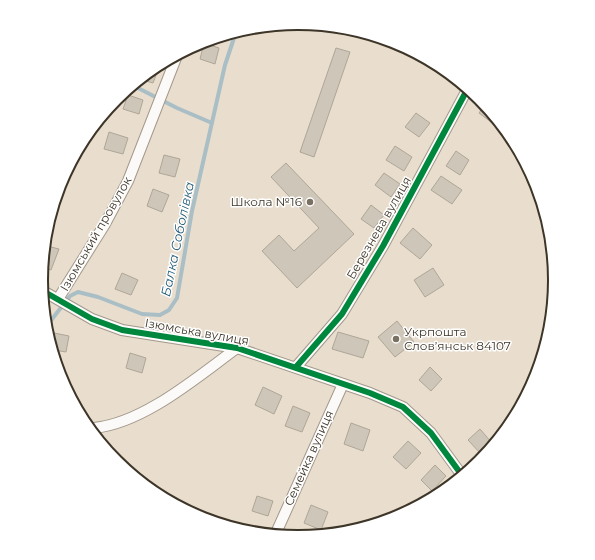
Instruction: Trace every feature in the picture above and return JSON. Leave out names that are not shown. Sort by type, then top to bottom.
[{"type":"street","name":"Ізюмський провулок","points":[[58,298],[105,224],[128,182],[174,62]]},
{"type":"street","name":"Березнева вулиця","points":[[296,367],[342,314],[383,246],[465,94]]},
{"type":"street","name":"Ізюмська вулиця","points":[[48,293],[92,319],[122,330],[237,348],[370,392],[403,407],[431,433],[459,471]]},
{"type":"street","points":[[96,428],[129,419],[182,388],[237,348]]},
{"type":"street","name":"Семейка вулиця","points":[[278,529],[343,384]]},
{"type":"building","points":[[211,45],[219,48],[215,64],[200,59],[203,49]]},
{"type":"building","points":[[336,48],[350,52],[314,157],[300,152]]},
{"type":"building","points":[[157,74],[153,83],[146,81]]},
{"type":"building","points":[[129,95],[143,100],[139,114],[123,109]]},
{"type":"building","points":[[481,110],[491,122],[479,113]]},
{"type":"building","points":[[416,113],[430,123],[419,137],[405,127]]},
{"type":"building","points":[[109,132],[128,138],[123,154],[104,149]]},
{"type":"building","points":[[395,146],[412,157],[404,171],[386,160]]},
{"type":"building","points":[[456,151],[469,160],[460,175],[446,166]]},
{"type":"building","points":[[164,155],[180,159],[175,177],[159,173]]},
{"type":"building","name":"Школа №16","points":[[286,163],[354,234],[297,288],[262,251],[279,235],[294,251],[319,228],[271,177]]},
{"type":"building","points":[[384,173],[400,184],[391,197],[375,185]]},
{"type":"building","points":[[441,176],[462,190],[452,204],[431,190]]},
{"type":"building","points":[[153,189],[169,195],[162,212],[147,206]]},
{"type":"building","points":[[371,205],[384,215],[374,228],[361,219]]},
{"type":"building","points":[[413,228],[432,245],[420,259],[400,243]]},
{"type":"building","points":[[50,247],[59,249],[51,270],[48,269]]},
{"type":"building","points":[[433,268],[444,285],[425,297],[414,280]]},
{"type":"building","points":[[122,273],[138,280],[131,295],[115,289]]},
{"type":"building","name":"Укрпошта Слов’янськ 84107","points":[[397,321],[414,342],[395,357],[378,337]]},
{"type":"building","points":[[338,332],[369,341],[363,358],[332,349]]},
{"type":"building","points":[[54,333],[69,336],[66,352],[58,351]]},
{"type":"building","points":[[130,353],[146,358],[142,373],[126,368]]},
{"type":"building","points":[[430,367],[442,379],[431,391],[419,380]]},
{"type":"building","points":[[263,387],[282,396],[274,414],[255,405]]},
{"type":"building","points":[[293,406],[310,413],[302,432],[285,426]]},
{"type":"building","points":[[351,423],[370,430],[363,451],[344,444]]},
{"type":"building","points":[[480,429],[489,440],[479,452],[468,440]]},
{"type":"building","points":[[408,441],[421,453],[406,469],[393,457]]},
{"type":"building","points":[[435,465],[446,476],[432,491],[421,480]]},
{"type":"building","points":[[257,496],[273,501],[268,516],[252,511]]},
{"type":"building","points":[[311,505],[328,512],[322,529],[318,529],[304,523]]},
{"type":"waterway","name":"Балка Соболівка","points":[[51,321],[70,296],[78,292],[98,297],[142,314],[160,315],[169,310],[177,298],[192,211],[225,65],[234,39]]},
{"type":"waterway","points":[[138,88],[177,108],[212,123]]},
{"type":"cycle path","points":[[296,367],[342,314],[383,246],[465,94]]},
{"type":"cycle path","points":[[48,294],[92,319],[122,330],[237,348],[370,393],[403,407],[431,433],[459,471]]},
{"type":"place","name":"Школа №16","points":[[310,202]]},
{"type":"place","name":"Укрпошта Слов’янськ 84107","points":[[396,339]]}]
